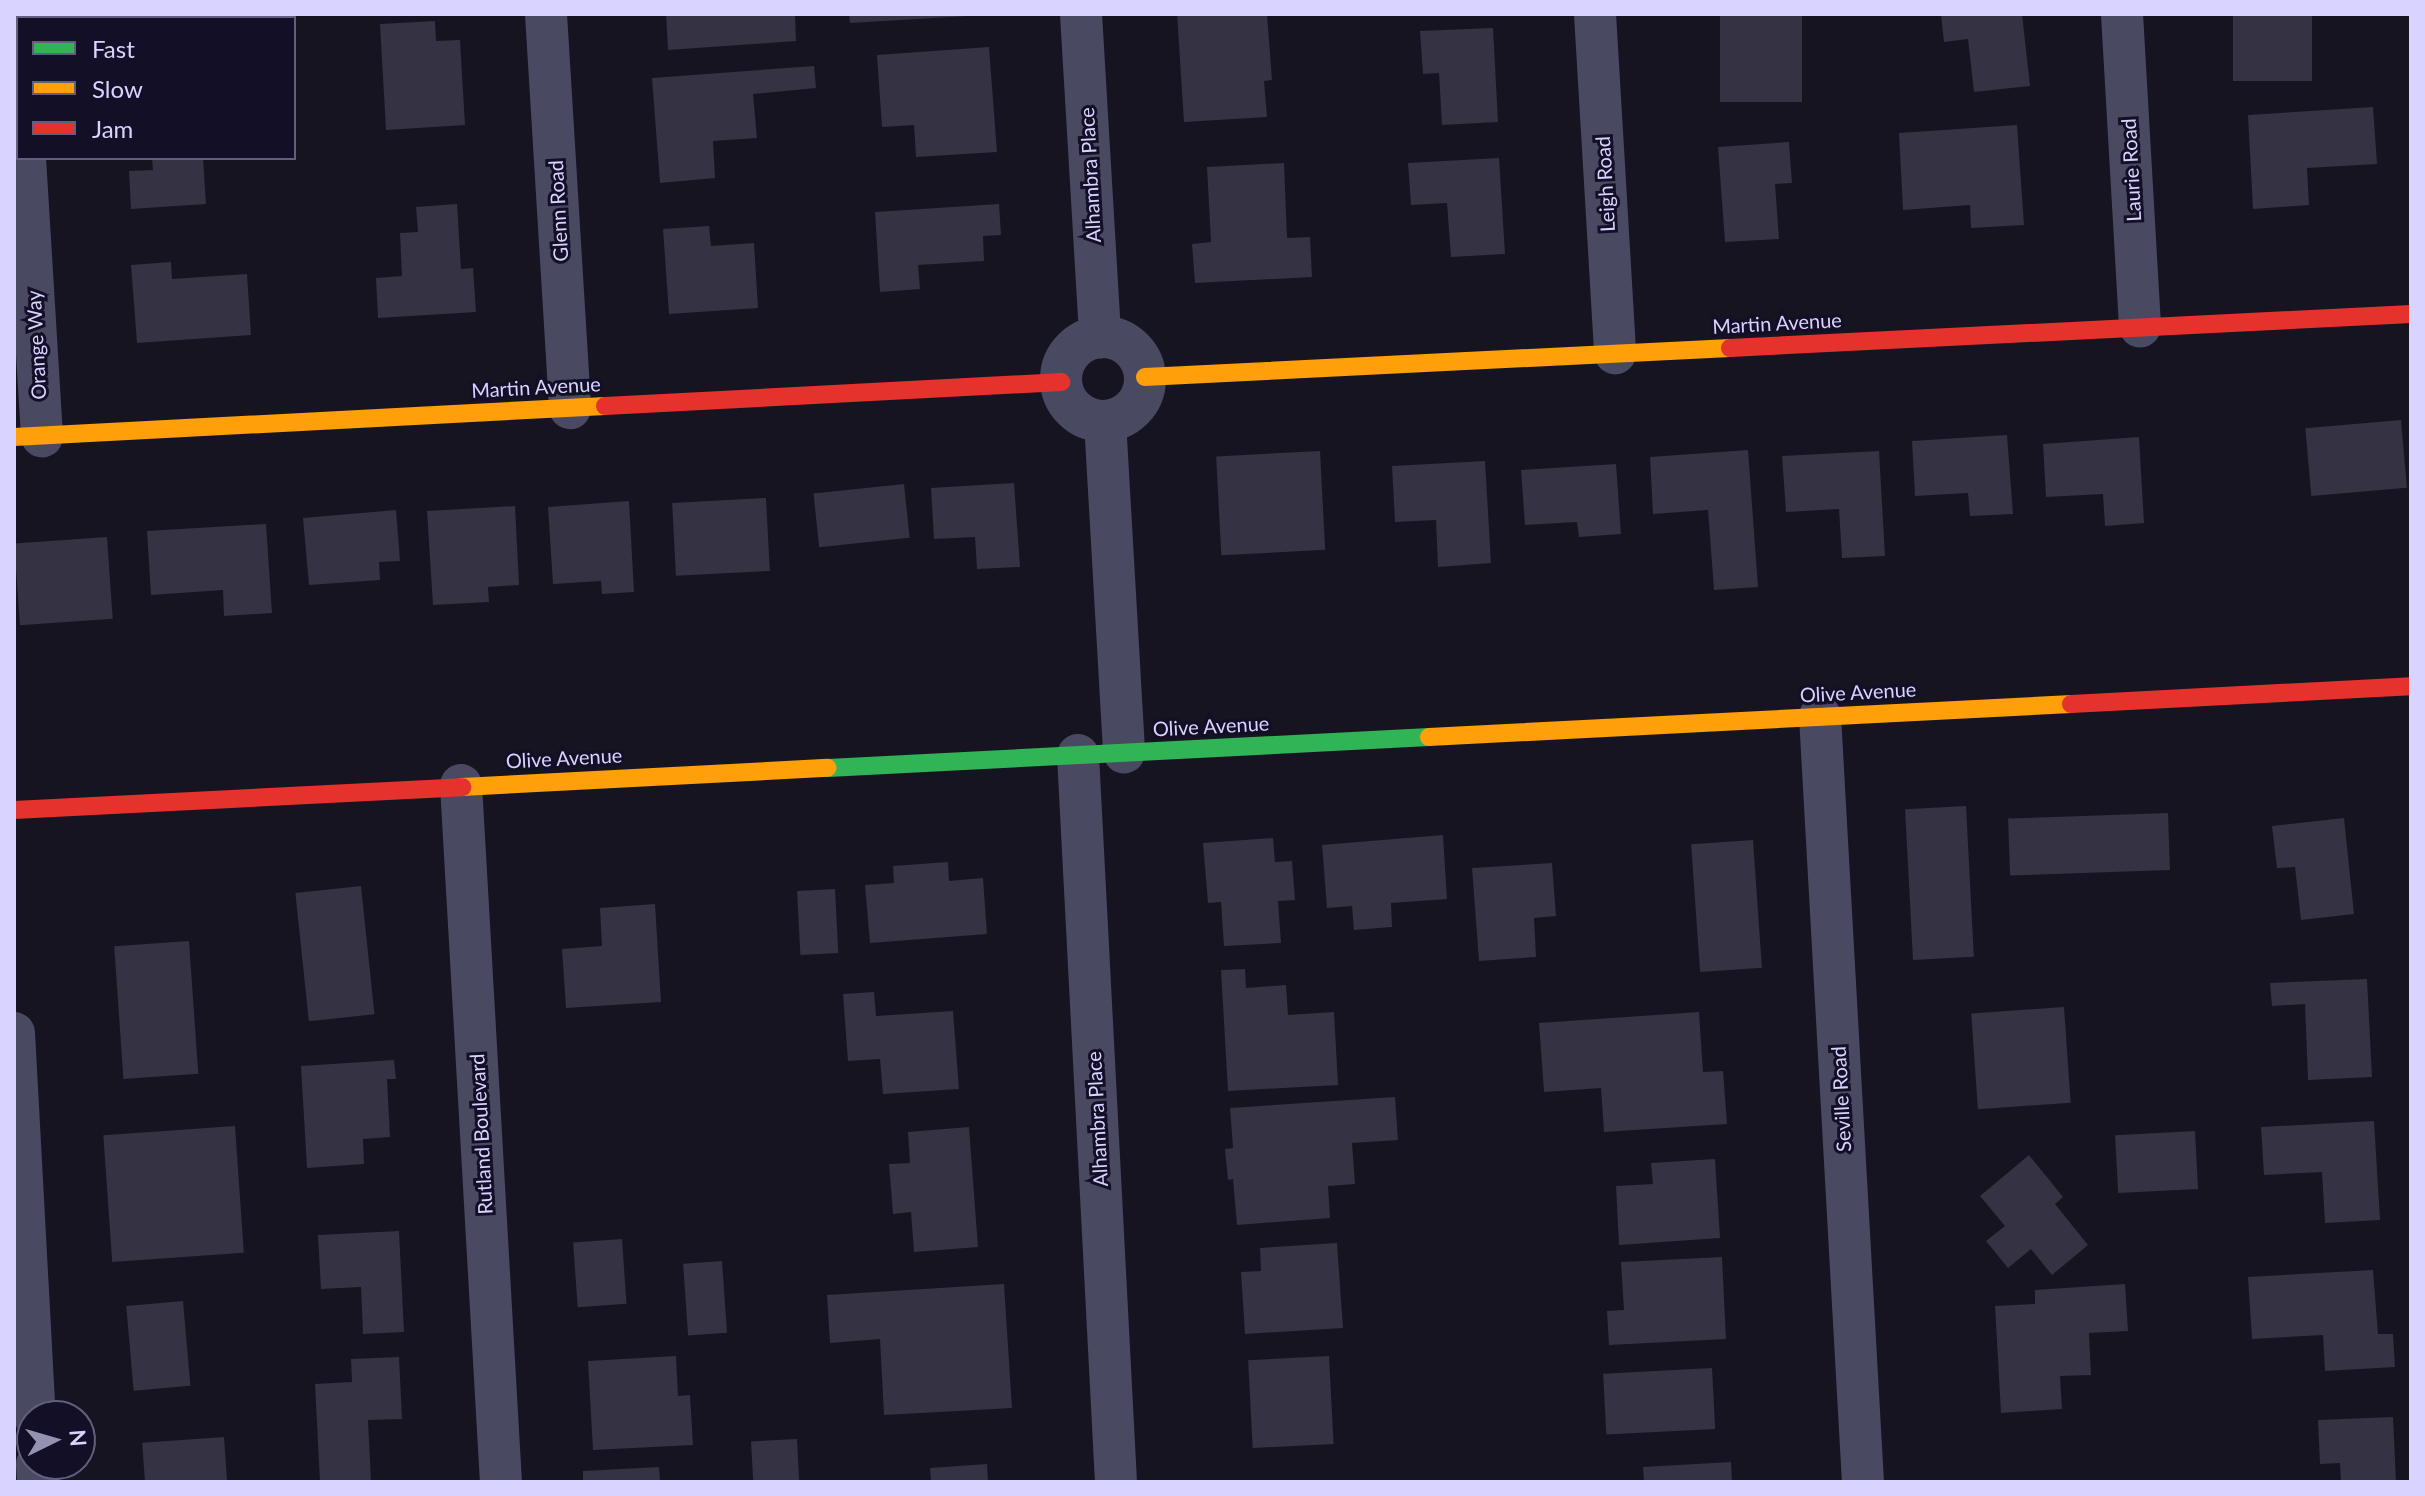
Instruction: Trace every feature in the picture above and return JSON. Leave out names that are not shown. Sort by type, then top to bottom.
[{"type":"street","name":"Glenn Road","points":[[546,14],[570,408]]},
{"type":"street","name":"Alhambra Place","points":[[1081,14],[1100,337]]},
{"type":"street","name":"Leigh Road","points":[[1595,14],[1615,353]]},
{"type":"street","name":"Laurie Road","points":[[2122,14],[2140,326]]},
{"type":"street","name":"Orange Way","points":[[25,160],[28,437]]},
{"type":"street","name":"Martin Avenue","points":[[1145,377],[2411,314]]},
{"type":"street","points":[[1100,337],[1122,341],[1131,348],[1144,366],[1145,377],[1138,403],[1129,413],[1105,421],[1092,420],[1071,406],[1061,382],[1068,357],[1076,347],[1100,337]]},
{"type":"street","name":"Martin Avenue","points":[[28,437],[1061,382]]},
{"type":"street","points":[[1105,421],[1124,752]]},
{"type":"street","name":"Olive Avenue","points":[[14,810],[2411,686]]},
{"type":"street","name":"Seville Road","points":[[1820,716],[1863,1482]]},
{"type":"street","name":"Alhambra Place","points":[[1078,755],[1116,1482]]},
{"type":"street","name":"Rutland Boulevard","points":[[461,785],[501,1482]]},
{"type":"street","points":[[14,1033],[34,1400]]},
{"type":"building","points":[[116,14],[179,14],[179,16]]},
{"type":"building","points":[[666,14],[795,14],[796,41],[668,50]]},
{"type":"building","points":[[849,14],[968,14],[968,16],[850,23]]},
{"type":"building","points":[[1177,14],[1267,14],[1272,80],[1264,81],[1267,117],[1184,122]]},
{"type":"building","points":[[1720,14],[1802,14],[1802,102],[1720,102]]},
{"type":"building","points":[[1941,14],[2022,14],[2030,86],[1974,92],[1968,39],[1944,42]]},
{"type":"building","points":[[2233,14],[2312,14],[2312,81],[2233,81]]},
{"type":"building","points":[[435,21],[436,41],[460,40],[465,125],[386,130],[380,24]]},
{"type":"building","points":[[1493,28],[1498,122],[1442,125],[1439,73],[1423,74],[1420,31]]},
{"type":"building","points":[[989,47],[997,152],[916,157],[914,125],[882,127],[877,55]]},
{"type":"building","points":[[814,66],[816,88],[753,94],[757,138],[713,141],[715,178],[660,183],[652,78]]},
{"type":"building","points":[[2373,107],[2377,164],[2307,168],[2309,205],[2253,209],[2248,115]]},
{"type":"building","points":[[2017,125],[2024,225],[1971,228],[1970,205],[1903,210],[1899,133]]},
{"type":"building","points":[[1789,142],[1792,183],[1775,184],[1779,239],[1725,242],[1718,147]]},
{"type":"building","points":[[1499,158],[1505,254],[1451,257],[1447,203],[1411,205],[1408,163]]},
{"type":"building","points":[[152,160],[203,160],[206,204],[131,209],[129,171],[153,170]]},
{"type":"building","points":[[1284,163],[1287,238],[1310,237],[1312,277],[1195,283],[1192,244],[1211,242],[1207,167]]},
{"type":"building","points":[[457,204],[461,269],[473,268],[476,312],[378,318],[376,278],[402,276],[400,233],[418,232],[416,207]]},
{"type":"building","points":[[999,204],[1001,235],[983,236],[984,261],[918,265],[920,289],[880,292],[875,212]]},
{"type":"building","points":[[709,226],[711,246],[754,243],[758,308],[669,314],[663,229]]},
{"type":"building","points":[[171,262],[172,279],[247,274],[251,335],[137,343],[131,265]]},
{"type":"building","points":[[2401,420],[2407,488],[2311,496],[2305,428]]},
{"type":"building","points":[[2007,435],[2013,514],[1970,516],[1968,493],[1915,496],[1912,441]]},
{"type":"building","points":[[2139,437],[2144,523],[2105,526],[2103,494],[2046,497],[2043,444]]},
{"type":"building","points":[[1748,450],[1758,587],[1714,590],[1708,510],[1653,514],[1650,457]]},
{"type":"building","points":[[1320,451],[1325,550],[1221,555],[1216,456]]},
{"type":"building","points":[[1879,451],[1885,556],[1842,558],[1839,509],[1786,512],[1782,456]]},
{"type":"building","points":[[1485,461],[1491,563],[1438,567],[1436,520],[1395,522],[1392,466]]},
{"type":"building","points":[[1616,464],[1621,534],[1579,537],[1577,522],[1525,525],[1521,470]]},
{"type":"building","points":[[1014,483],[1020,567],[977,569],[975,537],[934,539],[931,488]]},
{"type":"building","points":[[904,484],[910,538],[819,547],[813,494]]},
{"type":"building","points":[[766,498],[770,571],[676,576],[672,503]]},
{"type":"building","points":[[629,501],[634,592],[602,594],[601,581],[553,584],[548,507]]},
{"type":"building","points":[[515,506],[519,585],[488,587],[489,602],[433,605],[427,511]]},
{"type":"building","points":[[396,510],[400,561],[379,562],[380,580],[309,585],[303,518]]},
{"type":"building","points":[[266,524],[272,613],[224,616],[223,590],[151,595],[147,531]]},
{"type":"building","points":[[107,537],[113,619],[20,625],[14,543]]},
{"type":"building","points":[[1966,806],[1974,957],[1913,960],[1905,809]]},
{"type":"building","points":[[2168,813],[2170,870],[2010,876],[2008,819]]},
{"type":"building","points":[[2344,818],[2354,914],[2301,920],[2295,867],[2277,868],[2272,826]]},
{"type":"building","points":[[1443,835],[1447,899],[1391,903],[1392,927],[1354,930],[1352,906],[1327,908],[1322,845]]},
{"type":"building","points":[[1273,838],[1275,862],[1292,861],[1295,900],[1278,901],[1281,943],[1224,946],[1221,902],[1208,903],[1203,843]]},
{"type":"building","points":[[1753,840],[1762,968],[1700,972],[1691,844]]},
{"type":"building","points":[[948,862],[949,881],[983,878],[987,934],[870,943],[865,885],[894,883],[893,866]]},
{"type":"building","points":[[1552,863],[1556,916],[1534,918],[1536,957],[1479,961],[1472,868]]},
{"type":"building","points":[[361,886],[374,1014],[309,1021],[295,893]]},
{"type":"building","points":[[835,889],[838,953],[800,955],[797,891]]},
{"type":"building","points":[[655,904],[661,1002],[566,1008],[562,949],[602,946],[600,908]]},
{"type":"building","points":[[189,941],[198,1074],[123,1079],[114,946]]},
{"type":"building","points":[[1245,969],[1246,988],[1286,985],[1288,1015],[1334,1012],[1338,1085],[1228,1091],[1221,970]]},
{"type":"building","points":[[2367,979],[2372,1077],[2308,1080],[2305,1004],[2272,1006],[2270,983]]},
{"type":"building","points":[[874,992],[876,1016],[953,1011],[959,1089],[883,1094],[880,1059],[848,1061],[843,994]]},
{"type":"building","points":[[2064,1007],[2071,1103],[1978,1109],[1971,1013]]},
{"type":"building","points":[[1699,1012],[1703,1072],[1723,1071],[1727,1124],[1604,1132],[1601,1088],[1544,1092],[1539,1023]]},
{"type":"building","points":[[394,1060],[396,1079],[387,1079],[390,1137],[363,1139],[364,1164],[307,1168],[301,1066]]},
{"type":"building","points":[[1395,1097],[1398,1140],[1352,1143],[1355,1184],[1328,1186],[1330,1218],[1237,1225],[1233,1179],[1228,1180],[1225,1149],[1233,1148],[1230,1108]]},
{"type":"building","points":[[2374,1121],[2380,1220],[2325,1223],[2322,1172],[2264,1175],[2261,1127]]},
{"type":"building","points":[[235,1126],[244,1253],[112,1262],[103,1135]]},
{"type":"building","points":[[969,1127],[978,1247],[914,1252],[911,1212],[893,1214],[889,1164],[910,1163],[908,1132]]},
{"type":"building","points":[[2195,1131],[2198,1189],[2118,1193],[2115,1135]]},
{"type":"building","points":[[2029,1155],[2063,1197],[2055,1204],[2088,1245],[2052,1275],[2031,1249],[2008,1268],[1986,1241],[2005,1226],[1980,1196]]},
{"type":"building","points":[[1715,1159],[1720,1238],[1619,1245],[1616,1186],[1653,1184],[1651,1163]]},
{"type":"building","points":[[399,1231],[404,1332],[363,1334],[361,1287],[321,1289],[318,1235]]},
{"type":"building","points":[[622,1239],[627,1304],[578,1307],[573,1242]]},
{"type":"building","points":[[1337,1243],[1343,1328],[1245,1334],[1241,1272],[1261,1271],[1260,1248]]},
{"type":"building","points":[[1722,1257],[1726,1339],[1609,1345],[1607,1311],[1624,1310],[1621,1262]]},
{"type":"building","points":[[722,1261],[727,1333],[688,1336],[683,1264]]},
{"type":"building","points":[[2373,1270],[2378,1334],[2393,1334],[2395,1367],[2325,1371],[2323,1335],[2252,1339],[2248,1277]]},
{"type":"building","points":[[1004,1284],[1012,1408],[884,1415],[880,1339],[830,1343],[827,1295]]},
{"type":"building","points":[[2125,1284],[2128,1331],[2089,1333],[2091,1375],[2060,1376],[2062,1409],[2001,1413],[1995,1306],[2035,1304],[2035,1290]]},
{"type":"building","points":[[183,1301],[190,1386],[134,1391],[126,1306]]},
{"type":"building","points":[[676,1356],[678,1396],[690,1395],[693,1445],[593,1450],[588,1361]]},
{"type":"building","points":[[1329,1356],[1334,1444],[1253,1448],[1248,1360]]},
{"type":"building","points":[[399,1357],[402,1419],[368,1420],[371,1482],[320,1482],[315,1384],[352,1382],[351,1359]]},
{"type":"building","points":[[1712,1368],[1715,1429],[1606,1435],[1603,1374]]},
{"type":"building","points":[[2393,1417],[2396,1482],[2341,1482],[2340,1463],[2320,1464],[2318,1420]]},
{"type":"building","points":[[224,1437],[227,1482],[145,1482],[142,1443]]},
{"type":"building","points":[[797,1439],[799,1482],[753,1482],[751,1441]]},
{"type":"building","points":[[1731,1462],[1732,1482],[1644,1482],[1643,1467]]},
{"type":"building","points":[[987,1464],[988,1482],[931,1482],[930,1468]]},
{"type":"building","points":[[659,1467],[660,1482],[583,1482],[583,1471]]},
{"type":"traffic: fast","points":[[828,768],[1429,737]]},
{"type":"traffic: slow","points":[[1145,377],[1730,348]]},
{"type":"traffic: slow","points":[[14,437],[605,406]]},
{"type":"traffic: slow","points":[[1429,737],[2071,704]]},
{"type":"traffic: slow","points":[[462,787],[828,768]]},
{"type":"traffic: jam","points":[[1730,348],[2411,314]]},
{"type":"traffic: jam","points":[[605,406],[1061,382]]},
{"type":"traffic: jam","points":[[2071,704],[2411,686]]},
{"type":"traffic: jam","points":[[14,810],[462,787]]}]
